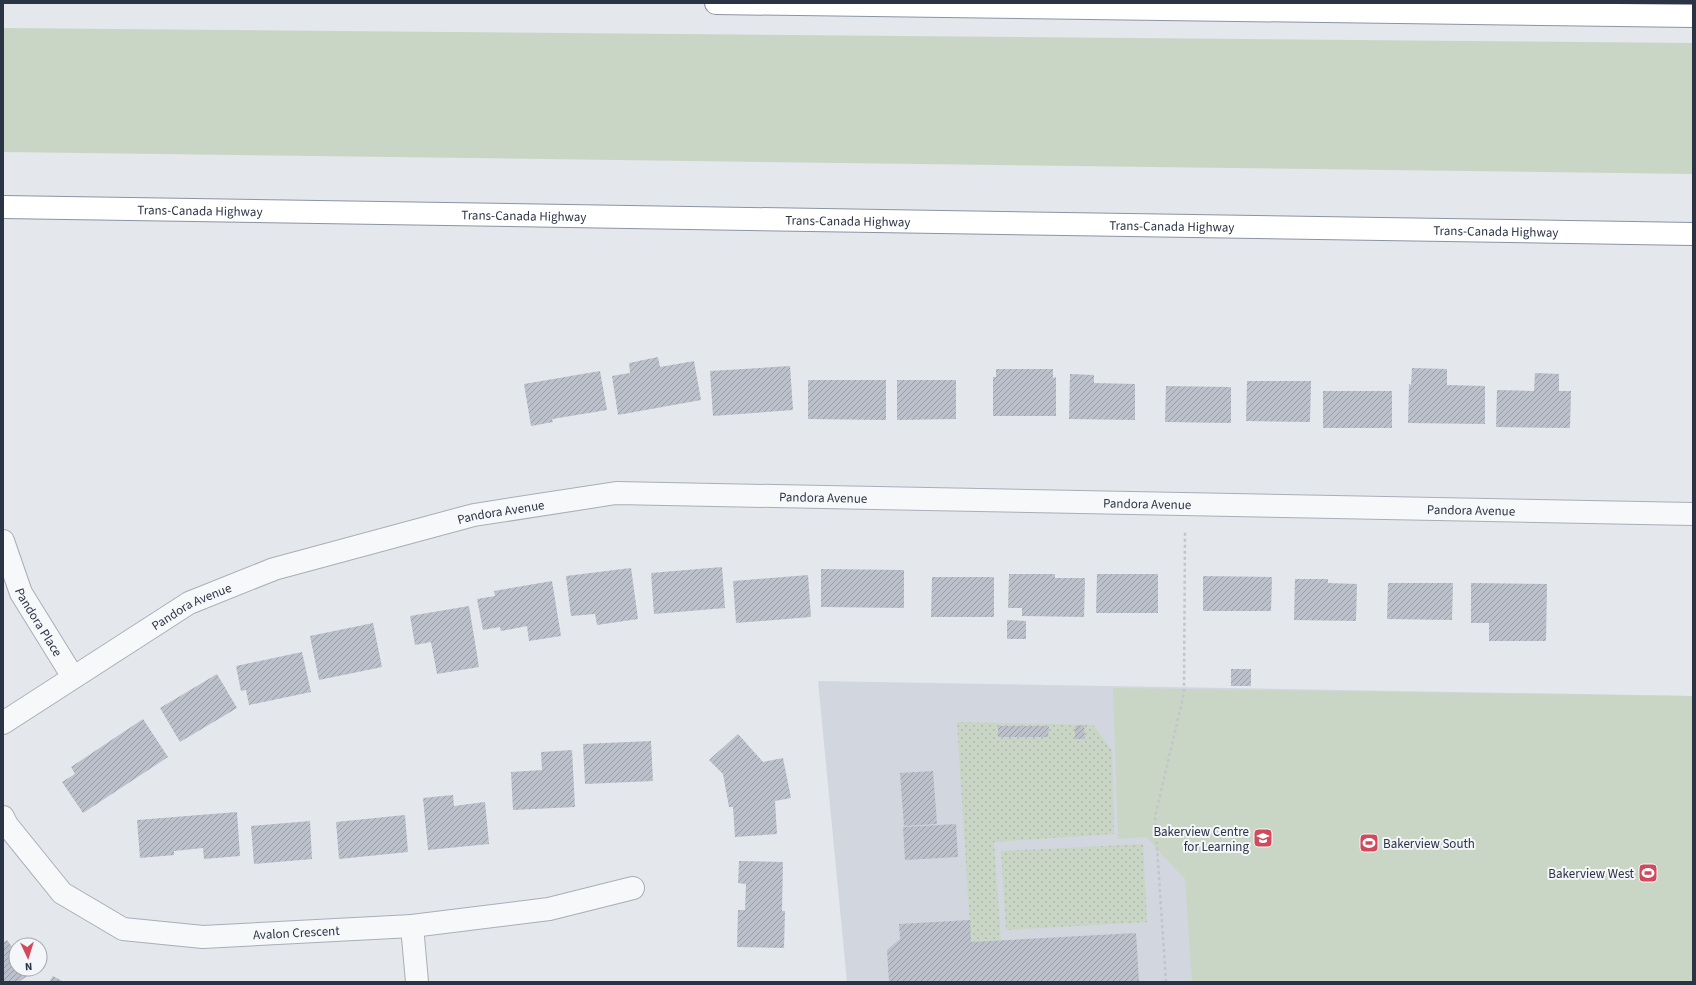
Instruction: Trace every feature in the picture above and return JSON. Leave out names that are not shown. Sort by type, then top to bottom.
[{"type":"highway","points":[[716,3],[1693,16]]},
{"type":"highway","name":"Trans-Canada Highway","points":[[3,207],[1693,234]]},
{"type":"street","name":"Pandora Avenue","points":[[3,723],[189,604],[274,569],[474,515],[616,493],[1693,514]]},
{"type":"street","name":"Pandora Place","points":[[3,541],[21,593],[73,677]]},
{"type":"street","name":"Avalon Crescent","points":[[3,818],[62,893],[123,929],[203,937],[412,926],[549,909],[633,888]]},
{"type":"street","points":[[412,926],[416,982]]},
{"type":"path","points":[[1166,982],[1155,817],[1184,693],[1184,504]]},
{"type":"shaded area","name":"Bakerview Centre for Learning","points":[[818,681],[1693,696],[1693,982],[847,982]]},
{"type":"green space","points":[[3,28],[1693,43],[1693,174],[3,152]]},
{"type":"green space","name":"Bakerview Centre for Learning","points":[[1113,688],[1693,696],[1693,982],[1192,982],[1185,879],[1146,837],[1118,839]]},
{"type":"green space","points":[[957,722],[1093,725],[1112,750],[1114,834],[994,842],[1001,940],[971,942]]},
{"type":"green space","points":[[1143,844],[1147,922],[1006,930],[1001,851]]},
{"type":"building","points":[[658,357],[660,367],[694,361],[701,400],[618,415],[612,376],[630,373],[629,363]]},
{"type":"building","points":[[790,366],[793,410],[713,416],[710,371]]},
{"type":"building","points":[[1412,368],[1447,369],[1447,385],[1485,386],[1485,424],[1408,423],[1409,384],[1411,385]]},
{"type":"building","points":[[996,369],[1053,369],[1053,378],[1056,377],[1056,416],[993,416],[993,377],[996,377]]},
{"type":"building","points":[[600,371],[607,410],[552,419],[553,422],[531,426],[524,384]]},
{"type":"building","points":[[1535,373],[1559,374],[1559,391],[1571,391],[1570,428],[1496,427],[1497,390],[1534,391]]},
{"type":"building","points":[[1070,374],[1094,375],[1094,383],[1135,384],[1135,420],[1069,419]]},
{"type":"building","points":[[808,380],[886,380],[886,420],[808,419]]},
{"type":"building","points":[[897,380],[956,380],[956,419],[897,420]]},
{"type":"building","points":[[1247,381],[1311,381],[1310,422],[1246,421]]},
{"type":"building","points":[[1166,386],[1231,387],[1231,423],[1165,422]]},
{"type":"building","points":[[1323,391],[1392,391],[1392,428],[1323,428]]},
{"type":"building","points":[[722,567],[725,608],[654,614],[651,573]]},
{"type":"building","points":[[631,568],[638,619],[597,625],[595,614],[571,616],[566,576]]},
{"type":"building","points":[[821,569],[904,570],[904,608],[821,607]]},
{"type":"building","points":[[1009,574],[1055,574],[1055,578],[1085,578],[1084,617],[1022,616],[1022,608],[1008,608]]},
{"type":"building","points":[[1097,574],[1158,574],[1158,613],[1096,613]]},
{"type":"building","points":[[808,575],[811,617],[736,623],[733,581]]},
{"type":"building","points":[[1203,576],[1272,577],[1271,611],[1203,611]]},
{"type":"building","points":[[932,577],[994,577],[994,617],[931,617]]},
{"type":"building","points":[[1295,579],[1328,579],[1328,583],[1357,584],[1356,621],[1294,620]]},
{"type":"building","points":[[552,581],[561,636],[529,641],[527,626],[501,631],[500,627],[483,630],[477,599],[495,596],[494,591]]},
{"type":"building","points":[[1388,583],[1453,583],[1452,620],[1387,619]]},
{"type":"building","points":[[1471,583],[1547,584],[1546,641],[1489,641],[1489,623],[1471,623]]},
{"type":"building","points":[[469,606],[479,667],[437,674],[431,642],[415,645],[410,616]]},
{"type":"building","points":[[1007,620],[1026,621],[1026,639],[1007,639]]},
{"type":"building","points":[[373,623],[382,667],[319,680],[310,636]]},
{"type":"building","points":[[302,652],[311,692],[249,705],[246,690],[241,691],[236,666]]},
{"type":"building","points":[[1231,669],[1251,669],[1251,686],[1231,686]]},
{"type":"building","points":[[217,674],[237,708],[180,742],[160,708]]},
{"type":"building","points":[[143,719],[168,757],[83,813],[62,782],[75,774],[71,767]]},
{"type":"building","points":[[1084,725],[1085,739],[1075,739],[1075,726]]},
{"type":"building","points":[[998,726],[1049,726],[1048,737],[998,737]]},
{"type":"building","points":[[738,734],[763,762],[783,758],[791,798],[775,801],[777,834],[735,837],[733,807],[729,807],[723,774],[709,760]]},
{"type":"building","points":[[651,741],[653,781],[585,784],[583,744]]},
{"type":"building","points":[[572,750],[575,807],[513,810],[511,772],[542,770],[541,752]]},
{"type":"building","points":[[933,771],[937,824],[904,826],[900,773]]},
{"type":"building","points":[[453,795],[454,806],[485,802],[489,844],[428,850],[423,798]]},
{"type":"building","points":[[237,812],[240,856],[204,859],[203,848],[174,851],[174,855],[140,858],[137,820]]},
{"type":"building","points":[[405,815],[408,852],[339,859],[336,822]]},
{"type":"building","points":[[310,821],[312,859],[254,864],[251,826]]},
{"type":"building","points":[[956,824],[958,857],[905,860],[903,827]]},
{"type":"building","points":[[739,861],[783,862],[782,911],[785,911],[784,948],[737,947],[738,910],[745,910],[746,884],[738,883]]},
{"type":"building","points":[[970,920],[971,942],[1136,933],[1139,982],[889,982],[887,950],[900,939],[899,924]]},
{"type":"building","points":[[7,940],[8,941],[8,977],[26,977],[19,982],[3,982],[3,943]]},
{"type":"building","points":[[53,976],[64,982],[49,982]]},
{"type":"place","name":"Bakerview Centre for Learning","points":[[1263,838]]},
{"type":"place","name":"Bakerview South","points":[[1369,843]]},
{"type":"place","name":"Bakerview West","points":[[1648,873]]}]
